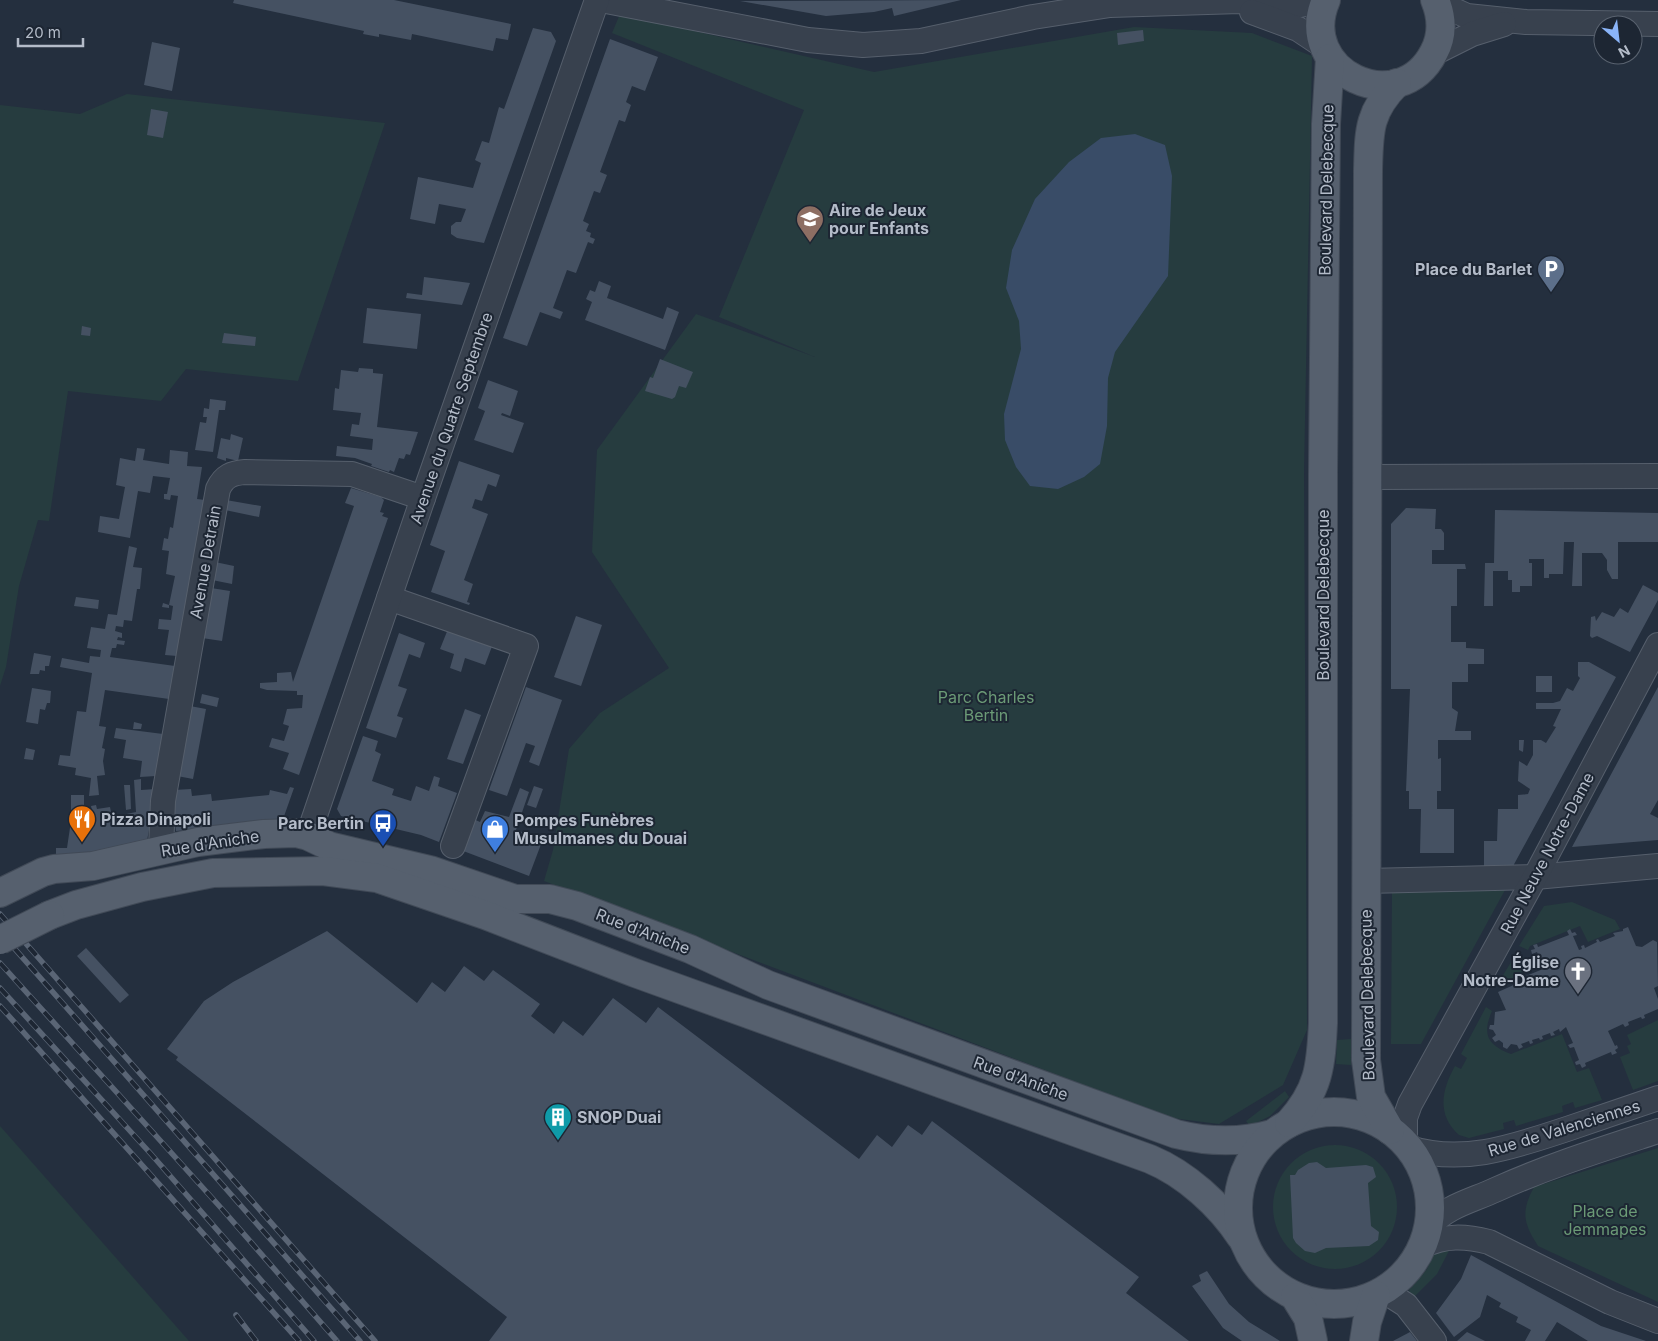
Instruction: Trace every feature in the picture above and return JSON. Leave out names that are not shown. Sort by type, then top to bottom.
[{"type":"main road","name":"Boulevard Delebecque","points":[[1242,1237],[1237,1207],[1242,1178],[1254,1154],[1308,1099],[1317,1082],[1322,1056],[1327,52],[1320,24],[1326,0]]},
{"type":"main road","points":[[1327,52],[1344,73],[1362,82],[1376,85],[1397,83],[1416,74],[1434,53],[1441,28],[1436,1]]},
{"type":"main road","name":"Boulevard Delebecque","points":[[1397,83],[1378,105],[1370,126],[1367,477],[1366,1073],[1371,1097],[1421,1167],[1428,1187],[1430,1208],[1426,1236]]},
{"type":"main road","name":"Rue d'Aniche","points":[[0,893],[27,879],[54,869],[93,866],[198,842],[264,834],[286,833],[308,836],[329,846],[430,870],[515,899],[544,899],[577,906],[690,948],[768,985],[1176,1134],[1194,1138],[1228,1141],[1281,1128]]},
{"type":"main road","name":"Rue d'Aniche","points":[[0,940],[50,915],[105,897],[185,878],[228,872],[323,872],[360,875],[394,883],[485,915],[635,973],[1150,1159],[1171,1170],[1202,1193],[1229,1219],[1242,1237]]},
{"type":"main road","points":[[1281,1128],[1312,1114],[1337,1112],[1362,1116],[1402,1140]]},
{"type":"main road","points":[[1242,1237],[1249,1255],[1260,1271],[1274,1284],[1295,1297],[1333,1305],[1358,1302],[1380,1293],[1404,1274],[1426,1236]]},
{"type":"main road","points":[[1364,1341],[1367,1322],[1380,1293]]},
{"type":"main road","points":[[1295,1297],[1308,1318],[1313,1341]]},
{"type":"street","points":[[599,0],[808,40],[863,45],[921,41],[1033,16],[1110,5],[1240,1],[1300,5],[1321,0]]},
{"type":"street","name":"Avenue du Quatre Septembre","points":[[308,836],[423,498],[599,0]]},
{"type":"street","points":[[1436,1],[1467,16],[1526,22],[1658,24]]},
{"type":"street","points":[[1196,3],[1264,14],[1298,29],[1327,52]]},
{"type":"street","points":[[1434,53],[1484,29],[1526,22]]},
{"type":"street","name":"Avenue Detrain","points":[[161,849],[163,801],[218,489],[222,481],[228,475],[245,472],[352,474],[423,498]]},
{"type":"street","points":[[1367,477],[1658,476]]},
{"type":"street","points":[[389,598],[526,646],[453,846]]},
{"type":"street","name":"Rue Neuve Notre-Dame","points":[[1402,1140],[1405,1118],[1410,1104],[1535,877],[1658,645]]},
{"type":"street","points":[[1366,881],[1535,877],[1658,866]]},
{"type":"street","name":"Rue de Valenciennes","points":[[1402,1140],[1435,1155],[1452,1156],[1492,1152],[1526,1143],[1658,1098]]},
{"type":"street","name":"Rue de Valenciennes","points":[[1426,1236],[1439,1217],[1458,1205],[1525,1176],[1658,1131]]},
{"type":"street","points":[[1426,1236],[1466,1237],[1489,1242],[1610,1302],[1658,1321]]},
{"type":"street","points":[[1380,1293],[1406,1305],[1434,1341]]},
{"type":"green space","name":"Parc Charles Bertin","points":[[620,14],[874,72],[1134,27],[1252,33],[1312,56],[1304,472],[1307,1030],[1283,1085],[1219,1124],[1172,1118],[544,881],[553,850],[569,749],[600,713],[669,668],[592,552],[597,450],[696,314],[815,357],[719,317],[804,110],[612,33]]},
{"type":"green space","points":[[127,94],[385,123],[298,381],[186,369],[161,401],[68,391],[49,521],[38,520],[19,586],[6,667],[0,686],[0,105],[80,114]]},
{"type":"green space","points":[[1392,890],[1505,890],[1421,1044],[1391,1044]]},
{"type":"green space","points":[[1572,902],[1615,920],[1620,929],[1588,942],[1580,926],[1530,946],[1528,950],[1519,946],[1544,906]]},
{"type":"green space","points":[[1516,954],[1527,959],[1532,970],[1497,985]]},
{"type":"green space","points":[[1486,1007],[1492,1011],[1487,1026],[1489,1038],[1496,1047],[1511,1054],[1562,1034],[1577,1072],[1589,1068],[1602,1100],[1575,1108],[1573,1102],[1562,1106],[1563,1112],[1516,1126],[1514,1120],[1503,1123],[1504,1129],[1469,1138],[1459,1135],[1447,1119],[1444,1110],[1444,1093],[1455,1066],[1461,1069],[1467,1058],[1461,1054]]},
{"type":"green space","points":[[1658,1020],[1658,1081],[1633,1090],[1620,1057],[1630,1053],[1627,1046],[1631,1044],[1627,1035]]},
{"type":"green space","points":[[1351,1039],[1351,1065],[1336,1064],[1337,1040]]},
{"type":"green space","points":[[1285,1091],[1289,1097],[1270,1116],[1250,1126],[1246,1121]]},
{"type":"green space","points":[[0,1126],[189,1341],[0,1341]]},
{"type":"green space","points":[[1335,1145],[1359,1149],[1379,1163],[1393,1183],[1397,1207],[1393,1231],[1379,1251],[1359,1265],[1335,1269],[1311,1265],[1291,1251],[1277,1231],[1273,1207],[1277,1183],[1291,1163],[1311,1149]]},
{"type":"green space","name":"Place de Jemmapes","points":[[1658,1148],[1658,1302],[1538,1246],[1529,1230],[1526,1217],[1527,1203],[1534,1187]]},
{"type":"green space","points":[[1451,1247],[1437,1274],[1412,1299],[1409,1290],[1427,1269],[1434,1254]]},
{"type":"water","points":[[1135,134],[1165,145],[1172,176],[1168,276],[1115,352],[1108,378],[1107,426],[1100,464],[1084,477],[1058,489],[1030,486],[1016,467],[1005,440],[1004,414],[1021,349],[1019,321],[1006,288],[1012,250],[1035,199],[1069,162],[1101,138]]},
{"type":"building","points":[[234,0],[394,0],[511,24],[508,40],[496,38],[493,51],[412,34],[411,40],[379,34],[379,37],[363,34],[364,31],[233,3]]},
{"type":"building","points":[[961,0],[894,16],[892,8],[874,12],[826,16],[740,1]]},
{"type":"building","points":[[533,28],[551,32],[556,41],[484,243],[457,238],[451,234],[451,226],[456,222],[461,222],[466,209],[439,204],[435,224],[410,219],[418,177],[473,188],[481,163],[475,160],[482,141],[489,143],[499,107],[504,109]]},
{"type":"building","points":[[1143,30],[1144,41],[1118,45],[1117,33]]},
{"type":"building","points":[[610,39],[658,57],[645,91],[632,86],[626,102],[631,105],[625,122],[619,120],[600,172],[607,175],[600,193],[594,191],[583,221],[589,224],[586,231],[591,233],[590,237],[595,239],[593,244],[588,242],[576,273],[567,270],[553,308],[563,312],[560,319],[540,312],[527,346],[503,338]]},
{"type":"building","points":[[152,42],[180,48],[172,91],[144,85]]},
{"type":"building","points":[[151,109],[168,112],[163,138],[147,135]]},
{"type":"building","points":[[424,277],[470,283],[462,305],[406,298],[407,293],[422,295]]},
{"type":"building","points":[[599,281],[611,286],[607,298],[663,319],[667,307],[679,312],[665,350],[585,320],[592,302],[586,299],[590,290],[595,292]]},
{"type":"building","points":[[367,308],[421,314],[417,349],[363,343]]},
{"type":"building","points":[[82,326],[91,328],[90,336],[81,335]]},
{"type":"building","points":[[224,333],[256,337],[255,346],[222,343]]},
{"type":"building","points":[[660,359],[693,372],[686,388],[679,386],[675,397],[672,399],[645,391],[650,377],[653,378]]},
{"type":"building","points":[[359,368],[373,369],[373,373],[383,374],[377,427],[418,432],[410,455],[406,454],[404,459],[399,458],[394,472],[371,466],[372,464],[355,458],[336,456],[337,446],[372,450],[373,439],[350,436],[352,424],[359,425],[361,413],[333,410],[335,388],[339,389],[341,370],[358,372]]},
{"type":"building","points":[[488,380],[518,391],[510,416],[502,413],[501,415],[524,423],[513,453],[474,440],[485,411],[478,408]]},
{"type":"building","points":[[210,399],[226,401],[225,410],[219,410],[213,452],[195,450],[200,422],[206,423],[207,417],[203,417],[204,408],[209,409]]},
{"type":"building","points":[[231,434],[243,438],[238,461],[226,458],[226,461],[217,458],[221,438],[230,440]]},
{"type":"building","points":[[137,448],[145,449],[143,460],[169,464],[170,450],[188,452],[187,466],[202,467],[197,499],[205,500],[177,656],[165,655],[169,630],[158,629],[159,619],[171,620],[173,606],[169,605],[175,576],[166,574],[169,551],[162,550],[164,538],[168,539],[170,527],[173,528],[178,496],[171,495],[170,500],[164,499],[164,494],[167,494],[170,478],[153,476],[150,493],[138,491],[130,538],[98,532],[100,516],[119,519],[125,487],[116,485],[120,458],[135,461]]},
{"type":"building","points":[[459,461],[500,475],[496,487],[488,484],[482,501],[475,499],[472,508],[488,514],[464,580],[473,584],[467,602],[470,603],[469,605],[431,592],[445,551],[430,545]]},
{"type":"building","points":[[351,488],[381,497],[384,500],[380,512],[384,513],[382,516],[388,518],[299,775],[283,769],[289,753],[269,747],[272,738],[284,741],[289,726],[283,724],[287,709],[302,708],[303,695],[297,695],[297,691],[267,690],[260,688],[260,683],[277,682],[277,673],[291,672],[293,682],[354,506],[345,503]]},
{"type":"building","points":[[226,500],[261,506],[259,517],[225,510]]},
{"type":"building","points":[[1406,508],[1436,509],[1435,529],[1441,529],[1444,533],[1444,550],[1432,550],[1432,564],[1465,564],[1466,569],[1457,569],[1457,606],[1451,606],[1451,642],[1466,642],[1466,648],[1484,649],[1484,664],[1468,664],[1468,682],[1452,682],[1452,708],[1458,712],[1455,731],[1471,731],[1471,740],[1438,740],[1438,759],[1441,758],[1441,791],[1437,791],[1437,809],[1454,809],[1454,853],[1420,853],[1421,809],[1409,809],[1409,791],[1406,791],[1410,689],[1391,689],[1391,524]]},
{"type":"building","points":[[1495,510],[1658,513],[1658,542],[1618,542],[1618,579],[1612,579],[1607,570],[1607,560],[1602,553],[1582,553],[1582,586],[1572,586],[1574,542],[1564,542],[1563,574],[1549,574],[1549,578],[1544,578],[1544,559],[1529,559],[1529,563],[1532,563],[1532,586],[1520,586],[1520,592],[1512,592],[1512,580],[1508,580],[1508,571],[1493,571],[1493,606],[1484,606],[1485,563],[1494,563]]},
{"type":"building","points":[[129,546],[137,548],[133,567],[142,568],[140,589],[137,589],[132,621],[124,620],[123,627],[116,626],[115,631],[122,633],[122,638],[118,637],[117,640],[125,641],[124,645],[117,644],[116,648],[112,648],[110,657],[175,666],[169,699],[105,690],[99,726],[106,727],[102,748],[105,749],[103,761],[105,775],[97,776],[99,795],[89,796],[91,778],[75,775],[76,768],[58,765],[60,755],[70,756],[77,711],[86,712],[92,673],[60,667],[62,658],[89,663],[90,656],[100,657],[101,650],[87,648],[91,627],[105,629],[108,614],[117,615]]},
{"type":"building","points":[[215,562],[234,566],[232,584],[212,580]]},
{"type":"building","points":[[1643,585],[1658,593],[1658,600],[1630,652],[1597,636],[1592,638],[1590,636],[1591,617],[1595,616],[1596,621],[1602,612],[1614,617],[1620,608],[1628,613]]},
{"type":"building","points":[[211,588],[230,591],[222,641],[202,638]]},
{"type":"building","points":[[76,597],[99,600],[98,609],[74,606]]},
{"type":"building","points":[[163,603],[169,605],[169,608],[162,607]]},
{"type":"building","points":[[576,616],[602,625],[581,686],[554,677]]},
{"type":"building","points":[[448,629],[494,641],[485,665],[465,658],[461,672],[450,668],[454,654],[440,649]]},
{"type":"building","points":[[399,633],[425,643],[420,658],[409,654],[398,686],[407,689],[397,716],[403,718],[396,738],[366,728]]},
{"type":"building","points":[[34,653],[51,656],[49,666],[45,666],[45,671],[40,670],[39,674],[30,674]]},
{"type":"building","points":[[1578,662],[1589,662],[1616,677],[1512,868],[1484,868],[1484,841],[1497,841],[1498,809],[1518,809],[1518,795],[1528,794],[1530,789],[1518,781],[1519,761],[1527,766],[1533,755],[1533,740],[1541,740],[1546,743],[1556,727],[1553,726],[1561,709],[1536,709],[1536,703],[1560,701],[1567,688],[1573,691],[1580,678],[1578,676]]},
{"type":"building","points":[[1536,676],[1552,676],[1552,692],[1536,692]]},
{"type":"building","points":[[526,687],[562,700],[539,766],[529,762],[535,746],[526,743],[507,796],[489,790]]},
{"type":"building","points":[[1658,687],[1658,800],[1650,814],[1658,818],[1658,840],[1572,847]]},
{"type":"building","points":[[32,688],[51,691],[50,703],[47,703],[45,710],[40,709],[38,724],[26,722]]},
{"type":"building","points":[[202,694],[219,698],[217,707],[200,703]]},
{"type":"building","points":[[190,706],[206,709],[193,779],[177,776]]},
{"type":"building","points":[[465,709],[481,715],[463,764],[447,759]]},
{"type":"building","points":[[134,722],[142,724],[141,729],[133,729]]},
{"type":"building","points":[[116,728],[163,734],[156,776],[140,777],[142,761],[123,758],[126,740],[114,738]]},
{"type":"building","points":[[363,736],[378,741],[375,751],[381,754],[372,781],[394,789],[392,795],[411,801],[416,786],[429,791],[434,776],[440,778],[438,786],[457,793],[439,842],[421,835],[341,816],[337,809]]},
{"type":"building","points":[[1519,740],[1524,740],[1523,752],[1519,750]]},
{"type":"building","points":[[26,748],[35,750],[33,760],[24,759]]},
{"type":"building","points":[[141,779],[141,790],[156,789],[147,841],[101,854],[56,855],[56,848],[67,848],[71,821],[71,795],[84,795],[84,815],[93,816],[91,806],[96,805],[97,809],[110,807],[112,817],[136,812],[134,780]]},
{"type":"building","points":[[124,785],[130,785],[131,809],[126,810]]},
{"type":"building","points":[[534,786],[543,789],[536,808],[527,805]]},
{"type":"building","points":[[290,787],[294,788],[282,822],[176,831],[172,802],[174,790],[191,789],[192,796],[211,794],[212,801],[269,795],[270,790],[287,794]]},
{"type":"building","points":[[520,788],[529,792],[516,830],[543,839],[529,876],[458,849],[469,817],[480,822],[485,811],[509,817]]},
{"type":"building","name":"Église Notre-Dame","points":[[1628,927],[1636,946],[1642,947],[1653,940],[1657,942],[1658,986],[1654,988],[1658,999],[1658,1009],[1644,1015],[1645,1018],[1642,1019],[1641,1017],[1628,1022],[1629,1025],[1625,1027],[1623,1024],[1608,1031],[1615,1046],[1617,1045],[1618,1048],[1615,1050],[1617,1053],[1612,1055],[1611,1052],[1585,1063],[1586,1066],[1582,1068],[1580,1064],[1576,1065],[1575,1062],[1579,1060],[1574,1047],[1570,1048],[1568,1045],[1573,1043],[1566,1027],[1560,1032],[1559,1029],[1553,1032],[1555,1035],[1551,1036],[1550,1033],[1542,1036],[1543,1039],[1532,1040],[1533,1043],[1530,1044],[1529,1041],[1521,1044],[1523,1047],[1519,1049],[1517,1045],[1511,1044],[1507,1049],[1503,1047],[1503,1043],[1499,1040],[1495,1042],[1492,1038],[1496,1035],[1493,1030],[1489,1029],[1490,1025],[1494,1025],[1495,1012],[1506,1010],[1498,992],[1527,979],[1526,976],[1543,969],[1537,952],[1532,954],[1531,950],[1535,949],[1533,945],[1537,944],[1538,947],[1569,935],[1567,931],[1570,929],[1572,933],[1575,932],[1577,935],[1573,936],[1579,950],[1582,949],[1581,946],[1584,945],[1585,948],[1597,942],[1596,940],[1598,939],[1600,942],[1615,936],[1613,933],[1623,931],[1623,929]]},
{"type":"building","name":"SNOP Duai","points":[[327,931],[417,1003],[432,982],[445,992],[464,966],[484,981],[493,970],[540,1004],[531,1016],[554,1034],[563,1021],[583,1036],[613,998],[646,1023],[658,1007],[859,1159],[877,1135],[892,1147],[908,1125],[922,1135],[932,1121],[1139,1277],[1126,1293],[1189,1341],[489,1341],[507,1317],[176,1060],[178,1057],[167,1049],[204,1001],[233,982]]},
{"type":"building","points":[[86,948],[129,995],[120,1003],[77,956]]},
{"type":"building","points":[[1317,1162],[1326,1168],[1366,1165],[1373,1167],[1376,1177],[1368,1183],[1371,1226],[1379,1232],[1378,1240],[1369,1246],[1326,1248],[1315,1253],[1305,1251],[1296,1243],[1293,1238],[1290,1175],[1295,1175],[1298,1170],[1309,1163]]},
{"type":"building","points":[[1471,1255],[1601,1326],[1646,1341],[1588,1341],[1557,1322],[1545,1341],[1525,1341],[1531,1330],[1516,1322],[1518,1317],[1499,1307],[1501,1303],[1487,1295],[1480,1317],[1454,1337],[1436,1313],[1461,1279]]},
{"type":"building","points":[[1207,1271],[1229,1304],[1249,1322],[1280,1341],[1242,1341],[1223,1328],[1192,1286],[1201,1281],[1199,1275]]},
{"type":"building","points":[[1410,1332],[1417,1341],[1393,1341]]},
{"type":"building","points":[[1467,1332],[1485,1341],[1457,1341]]},
{"type":"railway","points":[[0,914],[375,1341]]},
{"type":"railway","points":[[0,932],[360,1341]]},
{"type":"railway","points":[[0,963],[222,1209],[337,1341]]},
{"type":"railway","points":[[0,988],[151,1154],[314,1341]]},
{"type":"railway","points":[[0,1006],[299,1341]]},
{"type":"railway","points":[[236,1315],[256,1341]]},
{"type":"place","name":"Aire de Jeux pour Enfants","points":[[810,243]]},
{"type":"place","name":"Place du Barlet","points":[[1551,293]]},
{"type":"place","name":"Pizza Dinapoli","points":[[82,843]]},
{"type":"place","name":"Parc Bertin","points":[[383,847]]},
{"type":"place","name":"Pompes Funèbres Musulmanes du Douai","points":[[495,853]]},
{"type":"place","name":"Église Notre-Dame","points":[[1578,995]]},
{"type":"place","name":"SNOP Duai","points":[[558,1141]]}]
